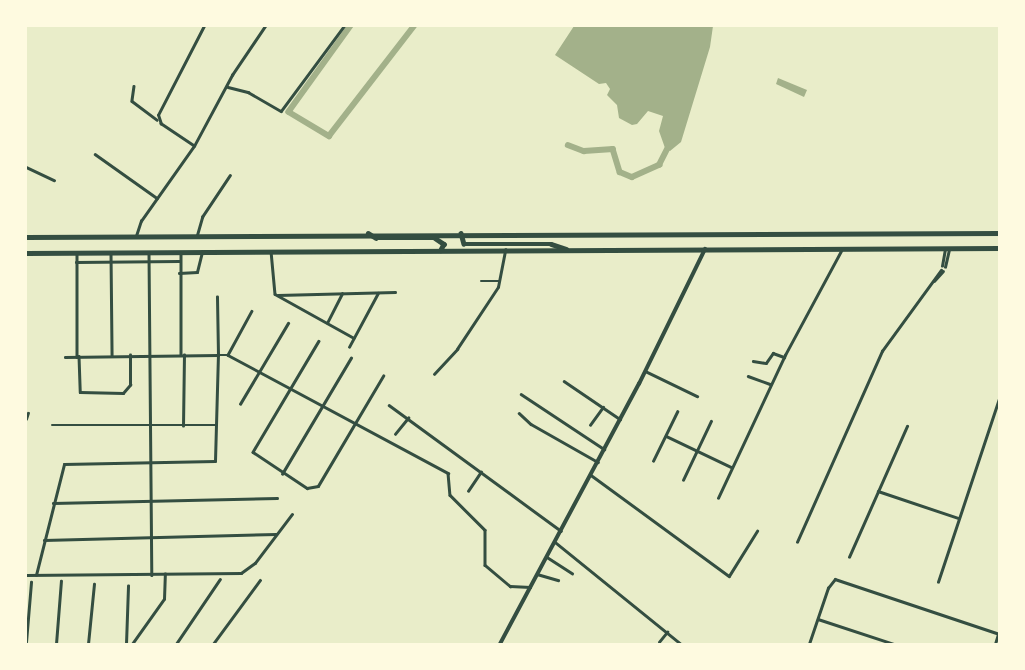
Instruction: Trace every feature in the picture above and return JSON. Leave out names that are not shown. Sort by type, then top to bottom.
[{"type":"main road","points":[[368,233],[376,238],[435,238],[444,244],[441,250]]},
{"type":"main road","points":[[26,237],[368,233],[999,234]]},
{"type":"main road","points":[[461,233],[464,244],[551,244],[566,249]]},
{"type":"main road","points":[[26,253],[566,249],[999,248]]},
{"type":"street","points":[[157,121],[204,26]]},
{"type":"street","points":[[136,236],[157,198],[194,146],[265,26]]},
{"type":"street","points":[[228,87],[248,92],[280,110],[344,26]]},
{"type":"street","points":[[134,86],[132,102],[194,146]]},
{"type":"street","points":[[95,154],[157,198]]},
{"type":"street","points":[[26,167],[54,180]]},
{"type":"street","points":[[197,235],[202,217],[230,175]]},
{"type":"street","points":[[500,644],[605,449],[705,249]]},
{"type":"street","points":[[718,498],[770,384],[842,249]]},
{"type":"street","points":[[797,542],[882,350],[943,269],[947,249]]},
{"type":"street","points":[[434,374],[457,349],[500,281],[506,250]]},
{"type":"street","points":[[271,251],[274,291],[277,296],[354,338]]},
{"type":"street","points":[[111,252],[112,355]]},
{"type":"street","points":[[149,252],[147,262],[152,575]]},
{"type":"street","points":[[181,252],[179,273],[183,355],[183,426]]},
{"type":"street","points":[[179,273],[197,272],[202,252]]},
{"type":"street","points":[[77,253],[78,356],[80,392],[124,392],[130,388],[130,355]]},
{"type":"street","points":[[76,262],[179,261]]},
{"type":"street","points":[[481,281],[500,281]]},
{"type":"street","points":[[349,347],[378,292]]},
{"type":"street","points":[[277,296],[395,292]]},
{"type":"street","points":[[327,323],[342,293]]},
{"type":"street","points":[[36,575],[64,464],[150,464],[215,461],[218,355],[217,297]]},
{"type":"street","points":[[228,355],[252,311]]},
{"type":"street","points":[[240,404],[288,323]]},
{"type":"street","points":[[319,341],[252,452],[282,474],[307,488],[316,488],[383,376]]},
{"type":"street","points":[[753,361],[766,363],[773,353],[784,357]]},
{"type":"street","points":[[65,357],[112,355],[228,355],[260,371],[354,425],[448,473],[450,495],[485,530],[485,566],[510,586],[530,587]]},
{"type":"street","points":[[282,474],[321,406],[351,358]]},
{"type":"street","points":[[645,371],[697,396]]},
{"type":"street","points":[[748,376],[770,384]]},
{"type":"street","points":[[564,381],[620,419]]},
{"type":"street","points":[[521,394],[605,449]]},
{"type":"street","points":[[938,582],[958,518],[999,399]]},
{"type":"street","points":[[389,405],[561,531]]},
{"type":"street","points":[[590,425],[603,407]]},
{"type":"street","points":[[653,461],[677,412]]},
{"type":"street","points":[[26,419],[28,413]]},
{"type":"street","points":[[519,413],[531,424],[598,462]]},
{"type":"street","points":[[395,434],[408,418]]},
{"type":"street","points":[[683,480],[711,422]]},
{"type":"street","points":[[52,425],[217,425]]},
{"type":"street","points":[[849,557],[907,426]]},
{"type":"street","points":[[666,436],[696,452],[731,467]]},
{"type":"street","points":[[468,491],[481,472]]},
{"type":"street","points":[[591,475],[729,576],[757,531]]},
{"type":"street","points":[[878,491],[958,518]]},
{"type":"street","points":[[53,503],[278,498]]},
{"type":"street","points":[[26,575],[241,573],[252,566],[292,514]]},
{"type":"street","points":[[44,540],[276,534]]},
{"type":"street","points":[[555,542],[681,644]]},
{"type":"street","points":[[547,557],[572,573]]},
{"type":"street","points":[[132,644],[164,599],[165,574]]},
{"type":"street","points":[[537,574],[558,580]]},
{"type":"street","points":[[176,644],[220,579]]},
{"type":"street","points":[[809,644],[831,581],[839,579],[999,634],[995,644]]},
{"type":"street","points":[[213,644],[260,580]]},
{"type":"street","points":[[56,644],[61,581]]},
{"type":"street","points":[[26,642],[31,582]]},
{"type":"street","points":[[88,644],[94,584]]},
{"type":"street","points":[[126,644],[128,586]]},
{"type":"street","points":[[818,619],[894,644]]},
{"type":"street","points":[[659,642],[666,632]]},
{"type":"street","points":[[878,644],[880,639]]},
{"type":"shaded area","points":[[574,26],[713,26],[710,47],[681,142],[670,151],[665,148],[659,131],[663,116],[648,111],[637,124],[632,125],[619,118],[617,105],[607,95],[610,89],[606,83],[599,84],[555,55]]},
{"type":"shaded area","points":[[778,78],[807,90],[804,97],[776,84]]},
{"type":"waterway","points":[[351,26],[289,112],[329,136],[414,26]]},
{"type":"waterway","points":[[568,145],[584,151],[613,149],[620,172],[632,177],[659,165],[667,149]]}]
